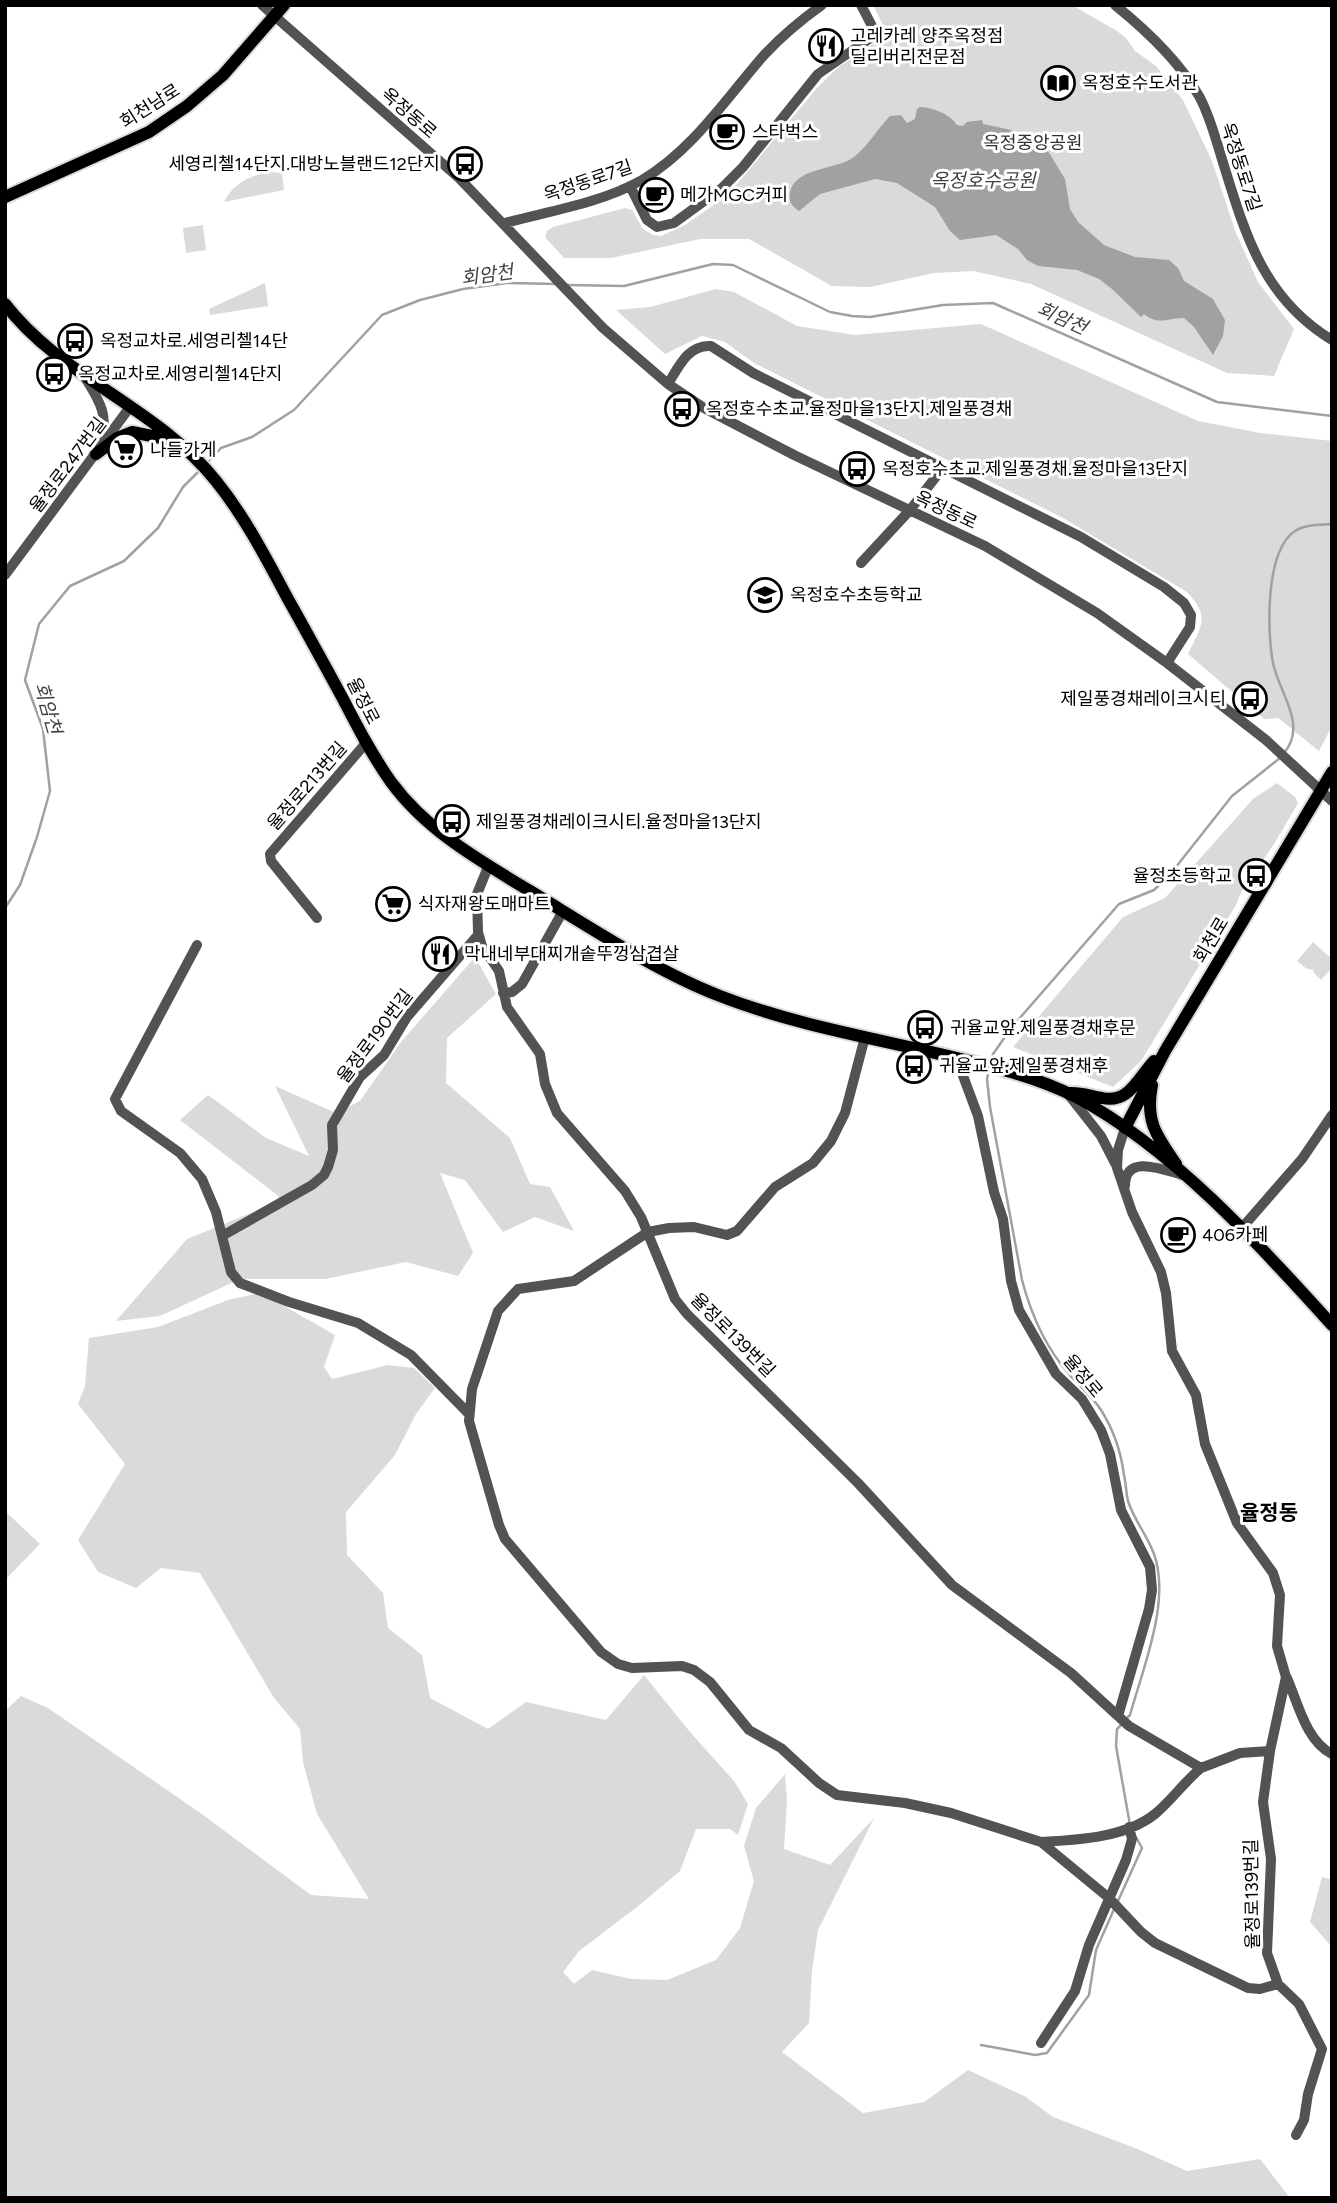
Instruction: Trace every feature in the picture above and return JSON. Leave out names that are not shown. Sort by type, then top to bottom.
[{"type":"main road","name":"회천남로","points":[[5,196],[149,132],[187,106],[223,75],[284,5]]},
{"type":"main road","points":[[5,296],[7,306]]},
{"type":"main road","name":"율정로","points":[[7,306],[52,351],[175,440],[214,478],[236,507],[265,556],[366,743],[392,783],[451,841],[488,867],[644,958],[715,994],[759,1009],[865,1037],[1000,1069],[1067,1093]]},
{"type":"main road","points":[[96,454],[117,438],[132,432],[175,440]]},
{"type":"main road","name":"회천로","points":[[1125,1128],[1165,1051],[1332,772]]},
{"type":"main road","points":[[1067,1093],[1086,1093],[1119,1099],[1125,1096],[1165,1051]]},
{"type":"main road","points":[[1156,1068],[1149,1107],[1151,1122],[1159,1139],[1185,1175]]},
{"type":"main road","points":[[1067,1093],[1125,1128],[1185,1175],[1241,1229],[1332,1325]]},
{"type":"street","name":"옥정동로","points":[[262,5],[459,178],[603,328],[668,384],[704,408],[770,443],[985,546],[1097,613],[1266,740],[1322,790]]},
{"type":"street","name":"옥정동로7길","points":[[505,223],[630,186],[662,167],[680,152],[774,45],[821,5]]},
{"type":"street","points":[[630,186],[647,220],[657,227],[674,223],[702,205],[743,167],[821,71],[872,37],[873,28],[861,5]]},
{"type":"street","name":"옥정동로7길","points":[[1115,5],[1181,70],[1199,96],[1242,222],[1259,263],[1268,278],[1301,317],[1332,340]]},
{"type":"street","points":[[668,384],[692,350],[704,345],[711,346],[753,373],[1082,537],[1164,587],[1184,603],[1191,615],[1190,627],[1167,663]]},
{"type":"street","points":[[84,375],[100,402],[106,422],[96,454]]},
{"type":"street","name":"율정로247번길","points":[[5,575],[130,407]]},
{"type":"street","points":[[862,563],[910,510],[942,469]]},
{"type":"street","name":"율정로213번길","points":[[317,918],[271,861],[270,854],[366,743]]},
{"type":"street","points":[[1322,790],[1332,801]]},
{"type":"street","name":"율정로139번길","points":[[488,867],[477,894],[478,935],[499,971],[503,993],[513,1017],[540,1054],[545,1084],[557,1113],[625,1191],[641,1217],[675,1299],[858,1483],[953,1585],[1071,1674],[1129,1726],[1201,1768]]},
{"type":"street","points":[[503,993],[512,992],[522,984],[564,911]]},
{"type":"street","name":"율정로190번길","points":[[222,1236],[312,1185],[324,1175],[331,1158],[332,1125],[360,1077],[384,1055],[407,1017],[478,935]]},
{"type":"street","points":[[197,945],[115,1100],[121,1111],[180,1153],[202,1179],[222,1236],[231,1272],[240,1283],[289,1302],[358,1323],[411,1355],[469,1414]]},
{"type":"street","points":[[865,1037],[845,1113],[831,1141],[813,1163],[775,1187],[737,1231],[727,1235],[694,1227],[648,1232],[574,1280],[519,1289],[498,1311],[472,1389],[469,1421],[505,1539],[601,1652],[618,1664],[632,1668],[682,1666],[694,1670],[710,1682],[749,1730],[782,1748],[819,1783],[837,1795],[905,1803],[951,1813],[1041,1842],[1112,1902],[1155,1943],[1248,1988],[1260,1989],[1278,1984]]},
{"type":"street","name":"율정로","points":[[956,1057],[978,1116],[994,1192],[1003,1219],[1011,1280],[1019,1310],[1056,1374],[1082,1399],[1101,1430],[1110,1454],[1121,1510],[1150,1567],[1152,1590],[1149,1609],[1119,1717]]},
{"type":"street","points":[[1067,1093],[1101,1136],[1117,1168]]},
{"type":"street","points":[[1241,1229],[1302,1159],[1332,1115]]},
{"type":"street","name":"율정로139번길","points":[[1125,1128],[1118,1150],[1117,1168],[1125,1194],[1161,1272],[1172,1350],[1196,1395],[1205,1444],[1237,1523],[1273,1573],[1277,1583],[1280,1606],[1277,1646],[1286,1676],[1270,1751],[1263,1802],[1271,1859],[1267,1953],[1278,1984],[1299,2004],[1322,2049],[1308,2094],[1304,2120],[1296,2135]]},
{"type":"street","points":[[1125,1194],[1127,1175],[1135,1167],[1147,1165],[1185,1175]]},
{"type":"street","points":[[1287,1678],[1311,1735],[1324,1750],[1332,1754]]},
{"type":"street","points":[[1041,1842],[1096,1836],[1140,1823],[1156,1813],[1186,1779],[1201,1768],[1240,1753],[1270,1751]]},
{"type":"street","points":[[1041,2043],[1075,1991],[1089,1945],[1112,1902],[1132,1839],[1129,1827]]},
{"type":"green space","name":"옥정중앙공원","points":[[873,5],[1072,5],[1126,38],[1135,51],[1156,66],[1183,100],[1212,161],[1236,233],[1258,282],[1294,329],[1274,376],[1227,373],[1031,284],[973,271],[934,273],[870,287],[832,286],[749,239],[700,239],[611,258],[564,258],[545,237],[547,231],[553,227],[625,208],[632,210],[643,229],[661,236],[685,225],[715,204],[738,183],[816,89],[836,69],[880,39],[882,23]]},
{"type":"green space","points":[[272,172],[282,173],[284,190],[224,202],[233,189],[244,181]]},
{"type":"green space","points":[[203,225],[206,250],[186,253],[183,228]]},
{"type":"green space","points":[[265,283],[268,306],[210,315],[209,309]]},
{"type":"green space","points":[[716,289],[734,292],[797,326],[855,335],[981,324],[1198,421],[1260,433],[1332,441],[1332,726],[1319,751],[1278,718],[1264,719],[1188,654],[1200,629],[1201,616],[1187,592],[1063,518],[754,363],[725,342],[702,336],[665,354],[616,310],[650,307]]},
{"type":"green space","points":[[1277,783],[1295,797],[1298,803],[1247,882],[1236,905],[1141,1061],[1113,1087],[1013,1047],[1123,917],[1165,898],[1253,799]]},
{"type":"green space","points":[[1313,942],[1332,959],[1332,968],[1321,980],[1314,970],[1307,969],[1297,961]]},
{"type":"green space","points":[[475,957],[496,994],[447,1038],[446,1083],[510,1138],[530,1184],[550,1187],[574,1231],[535,1217],[503,1232],[465,1180],[440,1173],[473,1253],[458,1276],[406,1262],[325,1279],[240,1279],[160,1316],[116,1321],[187,1239],[281,1201],[277,1195],[180,1120],[208,1095],[266,1138],[309,1156],[275,1086],[336,1113],[360,1101],[401,1042]]},
{"type":"green space","points":[[261,1293],[335,1335],[324,1367],[332,1379],[388,1365],[414,1368],[435,1388],[416,1414],[395,1455],[346,1512],[347,1555],[383,1593],[388,1628],[422,1655],[430,1698],[488,1729],[526,1702],[606,1720],[644,1675],[734,1781],[748,1804],[738,1835],[730,1829],[696,1829],[680,1871],[579,1951],[563,1972],[574,1984],[592,1970],[631,1979],[667,1980],[716,1960],[740,1928],[754,1881],[744,1846],[756,1808],[785,1774],[787,1800],[784,1849],[830,1865],[874,1818],[818,1930],[809,2023],[782,2052],[863,2113],[924,2102],[968,2070],[1026,2097],[1053,2117],[1187,2171],[1260,2159],[1290,2198],[5,2198],[5,1711],[21,1696],[48,1708],[199,1812],[311,1895],[369,1899],[317,1814],[303,1762],[300,1729],[274,1698],[200,1573],[161,1568],[136,1588],[98,1572],[78,1540],[125,1464],[78,1404],[85,1386],[89,1338],[158,1327],[228,1300]]},
{"type":"green space","points":[[5,1511],[40,1544],[5,1580]]},
{"type":"green space","points":[[1322,1877],[1332,1880],[1332,1947],[1310,1922]]},
{"type":"water","name":"옥정호수공원","points":[[920,107],[941,112],[957,125],[963,126],[967,122],[982,120],[983,124],[1011,130],[1045,146],[1065,179],[1070,209],[1078,222],[1104,245],[1135,257],[1169,260],[1178,268],[1184,281],[1213,299],[1225,320],[1223,336],[1213,355],[1194,327],[1184,318],[1159,321],[1144,314],[1141,317],[1099,279],[1077,270],[1038,266],[996,235],[960,240],[950,231],[935,207],[897,183],[875,179],[820,194],[799,211],[793,205],[790,193],[799,178],[854,157],[890,116],[901,115],[907,123],[915,119]]},
{"type":"waterway","name":"회암천","points":[[567,285],[624,286],[713,264],[733,265],[830,312],[852,316],[870,317],[943,305],[993,303],[1217,402],[1332,416]]},
{"type":"waterway","name":"회암천","points":[[206,464],[221,448],[252,437],[294,410],[382,315],[420,300],[463,289],[507,283],[557,284]]},
{"type":"waterway","name":"회암천","points":[[5,908],[20,885],[50,791],[43,729],[25,680],[39,624],[70,586],[124,561],[158,528],[183,487],[199,471]]},
{"type":"waterway","points":[[1284,753],[1291,742],[1293,720],[1276,674],[1271,649],[1269,612],[1273,573],[1285,541],[1295,531],[1308,526],[1332,524]]},
{"type":"waterway","points":[[991,1064],[993,1054],[1012,1027],[1119,904],[1154,890],[1172,872],[1232,796],[1280,758]]},
{"type":"waterway","points":[[989,1070],[987,1079],[990,1107],[1022,1280],[1030,1305],[1053,1353],[1097,1405],[1109,1425],[1121,1458],[1128,1501],[1154,1554],[1158,1572],[1159,1592],[1153,1634],[1127,1718]]},
{"type":"waterway","points":[[1123,1723],[1117,1729],[1116,1746],[1130,1825]]},
{"type":"waterway","points":[[1118,1901],[1142,1848],[1136,1837]]},
{"type":"waterway","points":[[981,2045],[1035,2055],[1047,2053],[1089,1995],[1096,1950],[1115,1907]]},
{"type":"place","name":"고레카레 양주옥정점 딜리버리전문점","points":[[826,46]]},
{"type":"place","name":"옥정호수도서관","points":[[1058,83]]},
{"type":"place","name":"스타벅스","points":[[727,132]]},
{"type":"place","name":"세영리첼14단지.대방노블랜드12단지","points":[[465,164]]},
{"type":"place","name":"메가MGC커피","points":[[656,195]]},
{"type":"place","name":"옥정교차로.세영리첼14단","points":[[75,341]]},
{"type":"place","name":"옥정교차로.세영리첼14단지","points":[[54,374]]},
{"type":"place","name":"옥정호수초교.율정마을13단지.제일풍경채","points":[[682,409]]},
{"type":"place","name":"나들가게","points":[[125,450]]},
{"type":"place","name":"옥정호수초교.제일풍경채.율정마을13단지","points":[[857,469]]},
{"type":"place","name":"옥정호수초등학교","points":[[765,595]]},
{"type":"place","name":"제일풍경채레이크시티","points":[[1250,699]]},
{"type":"place","name":"제일풍경채레이크시티.율정마을13단지","points":[[452,822]]},
{"type":"place","name":"율정초등학교","points":[[1256,876]]},
{"type":"place","name":"식자재왕도매마트","points":[[393,904]]},
{"type":"place","name":"막내네부대찌개솥뚜껑삼겹살","points":[[440,954]]},
{"type":"place","name":"귀율교앞.제일풍경채후문","points":[[925,1028]]},
{"type":"place","name":"귀율교앞.제일풍경채후","points":[[914,1066]]},
{"type":"place","name":"406카페","points":[[1178,1235]]},
{"type":"district","name":"율정동","points":[[1269,1512]]}]
